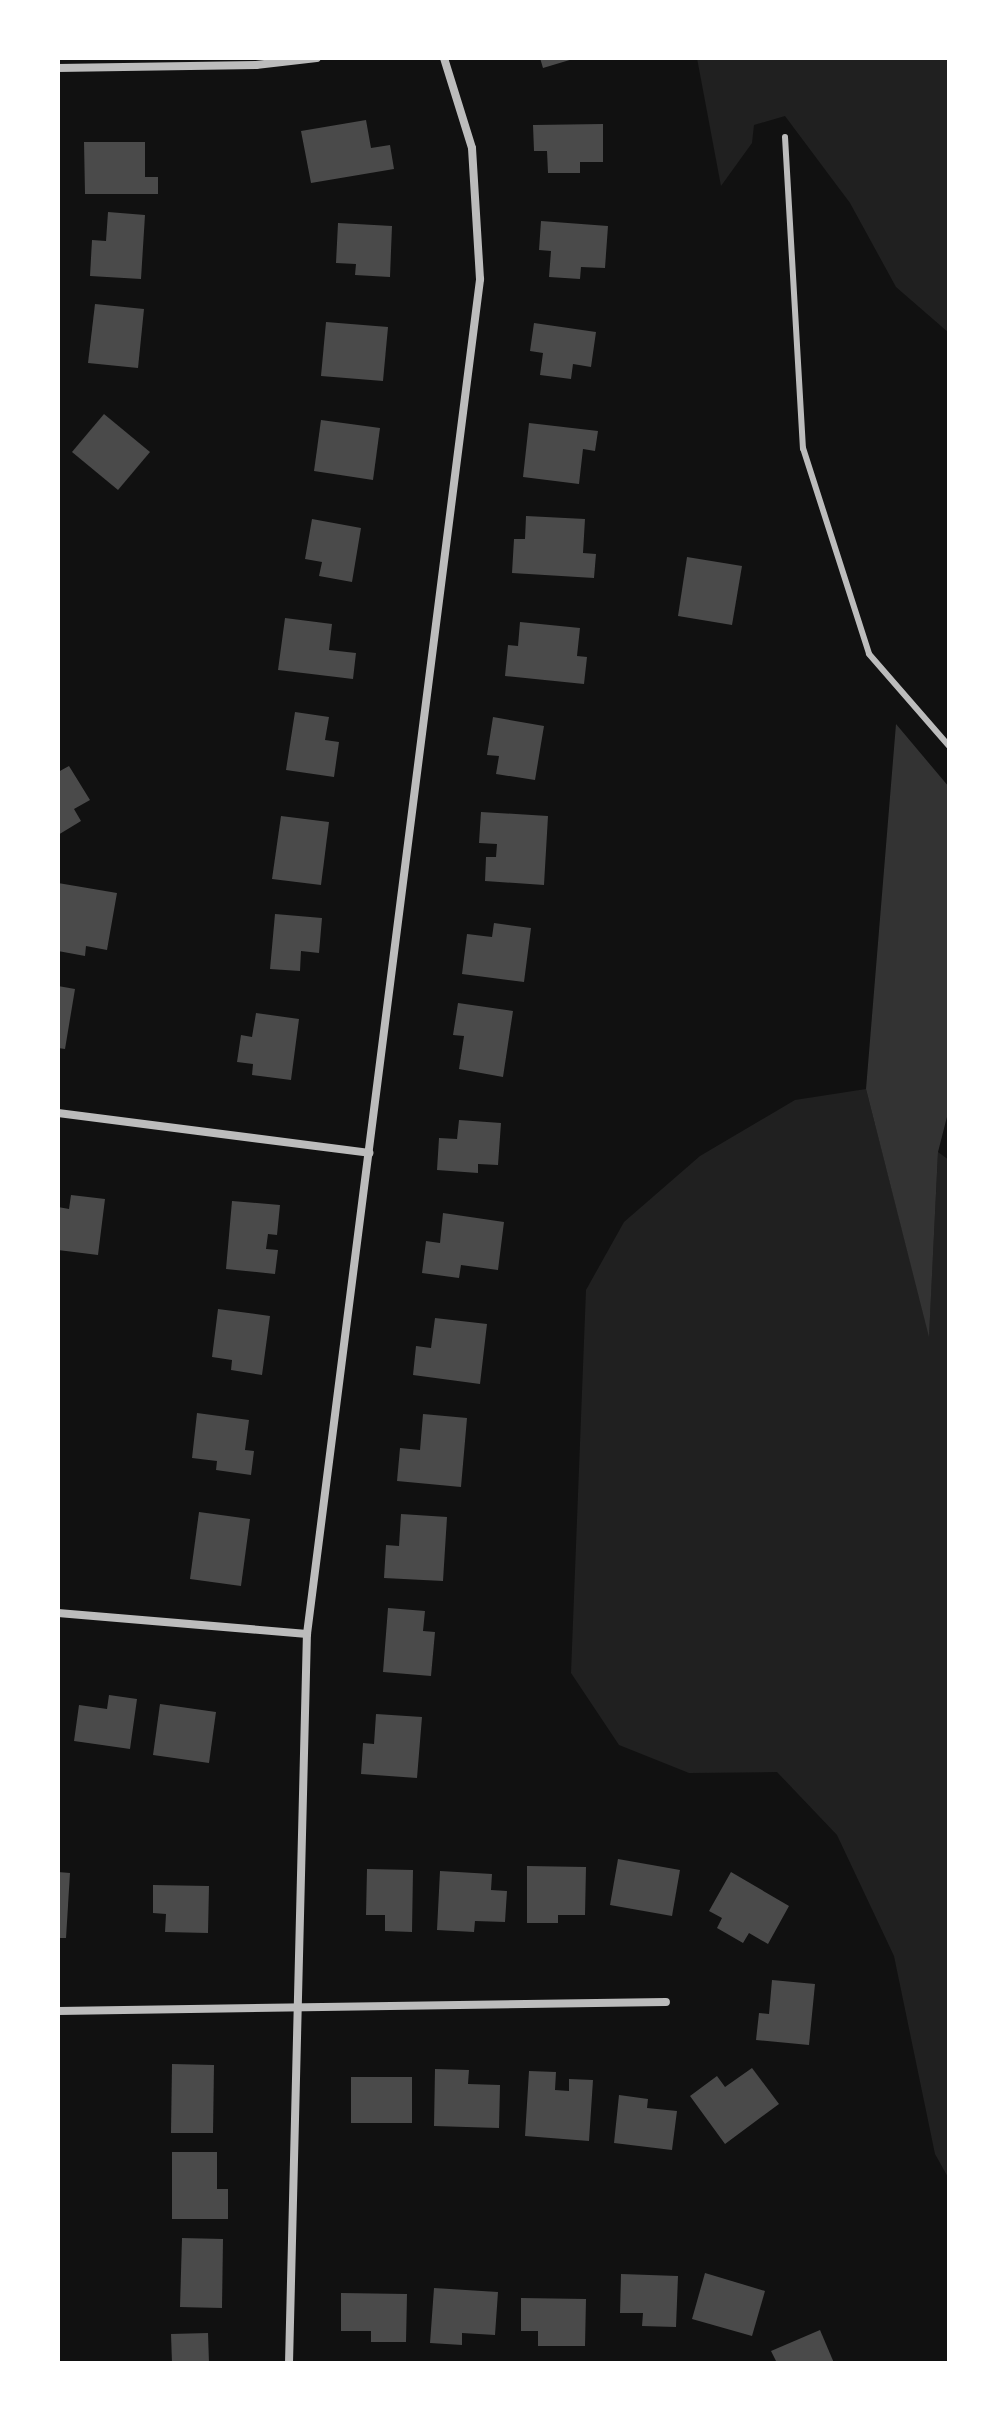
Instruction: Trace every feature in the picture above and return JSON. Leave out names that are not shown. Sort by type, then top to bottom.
[{"type":"street","points":[[58,68],[256,65],[317,58]]},
{"type":"street","points":[[289,2363],[295,2007],[307,1634],[480,279],[472,148],[444,58]]},
{"type":"street","points":[[58,1113],[369,1153]]},
{"type":"street","points":[[58,1613],[307,1634]]},
{"type":"street","points":[[58,2011],[666,2002]]},
{"type":"lane","points":[[785,137],[803,448],[869,654],[949,746]]},
{"type":"shaded area","points":[[697,58],[949,58],[949,333],[896,287],[850,203],[785,116],[754,125],[752,143],[721,186]]},
{"type":"shaded area","points":[[896,724],[949,787],[949,1109],[938,1152],[929,1337],[866,1089]]},
{"type":"shaded area","points":[[866,1089],[929,1334],[938,1152],[949,1160],[949,2179],[935,2154],[894,1956],[837,1835],[777,1772],[689,1773],[619,1745],[571,1673],[586,1290],[624,1222],[700,1156],[795,1100]]},
{"type":"building","points":[[540,58],[573,58],[573,59],[543,68]]},
{"type":"building","points":[[366,120],[371,148],[390,145],[394,169],[311,183],[301,131]]},
{"type":"building","points":[[603,124],[603,162],[580,162],[580,173],[548,173],[547,151],[534,151],[533,125]]},
{"type":"building","points":[[84,142],[145,142],[145,177],[158,177],[158,194],[85,194]]},
{"type":"building","points":[[108,212],[145,215],[141,279],[90,276],[92,240],[106,241]]},
{"type":"building","points":[[541,221],[608,226],[605,268],[581,267],[580,279],[549,277],[551,251],[539,250]]},
{"type":"building","points":[[338,223],[392,226],[390,277],[355,275],[356,264],[336,263]]},
{"type":"building","points":[[95,304],[144,309],[138,368],[88,363]]},
{"type":"building","points":[[326,322],[388,327],[383,381],[321,376]]},
{"type":"building","points":[[534,323],[596,332],[591,367],[573,364],[571,379],[540,375],[543,353],[530,351]]},
{"type":"building","points":[[104,414],[150,452],[118,490],[72,452]]},
{"type":"building","points":[[321,420],[380,428],[373,480],[314,471]]},
{"type":"building","points":[[529,423],[598,431],[595,451],[583,449],[579,484],[523,477]]},
{"type":"building","points":[[526,516],[585,519],[583,553],[596,554],[594,578],[512,573],[514,539],[525,539]]},
{"type":"building","points":[[312,519],[361,528],[352,582],[319,576],[322,562],[305,559]]},
{"type":"building","points":[[687,557],[742,566],[732,625],[678,616]]},
{"type":"building","points":[[285,618],[332,624],[329,650],[356,653],[353,679],[278,670]]},
{"type":"building","points":[[520,622],[580,628],[577,656],[587,657],[584,684],[505,676],[508,645],[518,646]]},
{"type":"building","points":[[295,712],[329,717],[325,740],[339,742],[334,777],[286,770]]},
{"type":"building","points":[[493,717],[544,726],[535,780],[496,774],[499,756],[487,755]]},
{"type":"building","points":[[69,766],[90,800],[74,809],[81,821],[58,835],[58,772]]},
{"type":"building","points":[[481,812],[548,816],[544,885],[485,881],[486,857],[496,857],[497,844],[479,843]]},
{"type":"building","points":[[281,816],[329,822],[321,885],[272,879]]},
{"type":"building","points":[[58,883],[117,893],[107,950],[86,946],[85,956],[58,951]]},
{"type":"building","points":[[275,914],[322,918],[319,953],[301,951],[300,971],[270,969]]},
{"type":"building","points":[[494,923],[531,928],[524,982],[462,974],[467,934],[492,937]]},
{"type":"building","points":[[58,986],[75,989],[65,1049],[58,1048]]},
{"type":"building","points":[[458,1003],[513,1011],[503,1077],[459,1069],[464,1036],[453,1035]]},
{"type":"building","points":[[256,1013],[299,1019],[291,1080],[252,1075],[253,1064],[237,1062],[241,1035],[252,1037]]},
{"type":"building","points":[[459,1120],[501,1123],[498,1165],[478,1164],[478,1173],[437,1170],[439,1138],[457,1139]]},
{"type":"building","points":[[71,1195],[105,1199],[98,1255],[58,1250],[58,1207],[69,1209]]},
{"type":"building","points":[[232,1201],[280,1205],[277,1235],[268,1234],[266,1249],[278,1250],[275,1274],[226,1269]]},
{"type":"building","points":[[443,1213],[504,1222],[498,1270],[461,1265],[459,1278],[422,1273],[426,1241],[440,1243]]},
{"type":"building","points":[[218,1309],[270,1316],[262,1375],[231,1370],[232,1360],[212,1357]]},
{"type":"building","points":[[435,1318],[487,1324],[480,1384],[413,1375],[416,1346],[431,1348]]},
{"type":"building","points":[[197,1413],[249,1420],[245,1450],[254,1451],[251,1475],[216,1470],[217,1461],[192,1458]]},
{"type":"building","points":[[423,1414],[467,1418],[461,1487],[397,1481],[400,1448],[420,1450]]},
{"type":"building","points":[[199,1512],[250,1519],[241,1586],[190,1579]]},
{"type":"building","points":[[401,1514],[447,1517],[443,1581],[384,1578],[386,1545],[399,1546]]},
{"type":"building","points":[[388,1608],[425,1611],[423,1631],[435,1632],[431,1676],[383,1672]]},
{"type":"building","points":[[109,1695],[137,1699],[130,1749],[74,1741],[79,1705],[107,1709]]},
{"type":"building","points":[[160,1704],[216,1712],[209,1763],[153,1755]]},
{"type":"building","points":[[376,1714],[422,1717],[417,1778],[361,1774],[363,1743],[374,1744]]},
{"type":"building","points":[[618,1859],[680,1870],[672,1916],[610,1905]]},
{"type":"building","points":[[527,1866],[586,1867],[585,1915],[558,1915],[558,1923],[527,1923]]},
{"type":"building","points":[[367,1869],[413,1870],[412,1932],[385,1931],[385,1915],[366,1915]]},
{"type":"building","points":[[440,1871],[492,1874],[491,1890],[507,1891],[505,1922],[475,1921],[474,1932],[437,1930]]},
{"type":"building","points":[[58,1872],[70,1873],[66,1938],[58,1938]]},
{"type":"building","points":[[731,1872],[789,1906],[768,1944],[749,1933],[743,1943],[717,1928],[722,1918],[709,1911]]},
{"type":"building","points":[[153,1885],[209,1886],[208,1933],[165,1932],[166,1914],[153,1913]]},
{"type":"building","points":[[772,1980],[815,1984],[809,2045],[756,2040],[759,2013],[769,2014]]},
{"type":"building","points":[[172,2064],[214,2065],[213,2133],[171,2133]]},
{"type":"building","points":[[752,2068],[779,2104],[725,2144],[690,2096],[717,2076],[725,2087]]},
{"type":"building","points":[[435,2069],[469,2070],[468,2084],[500,2085],[499,2128],[434,2126]]},
{"type":"building","points":[[529,2071],[556,2072],[555,2090],[569,2091],[569,2079],[593,2080],[589,2141],[525,2136]]},
{"type":"building","points":[[351,2077],[412,2077],[412,2123],[351,2123]]},
{"type":"building","points":[[619,2095],[648,2099],[647,2108],[677,2111],[672,2150],[614,2143]]},
{"type":"building","points":[[172,2152],[217,2152],[217,2189],[228,2189],[228,2219],[172,2219]]},
{"type":"building","points":[[182,2238],[223,2239],[222,2308],[180,2307]]},
{"type":"building","points":[[705,2273],[765,2291],[752,2336],[692,2319]]},
{"type":"building","points":[[621,2274],[678,2276],[676,2327],[642,2326],[643,2313],[620,2313]]},
{"type":"building","points":[[434,2288],[498,2292],[495,2335],[462,2333],[462,2345],[430,2343]]},
{"type":"building","points":[[341,2293],[407,2294],[406,2342],[371,2342],[371,2331],[341,2331]]},
{"type":"building","points":[[521,2298],[586,2299],[585,2346],[538,2346],[538,2331],[521,2331]]},
{"type":"building","points":[[820,2330],[834,2363],[777,2363],[771,2351]]},
{"type":"building","points":[[208,2333],[209,2363],[172,2363],[171,2334]]}]
